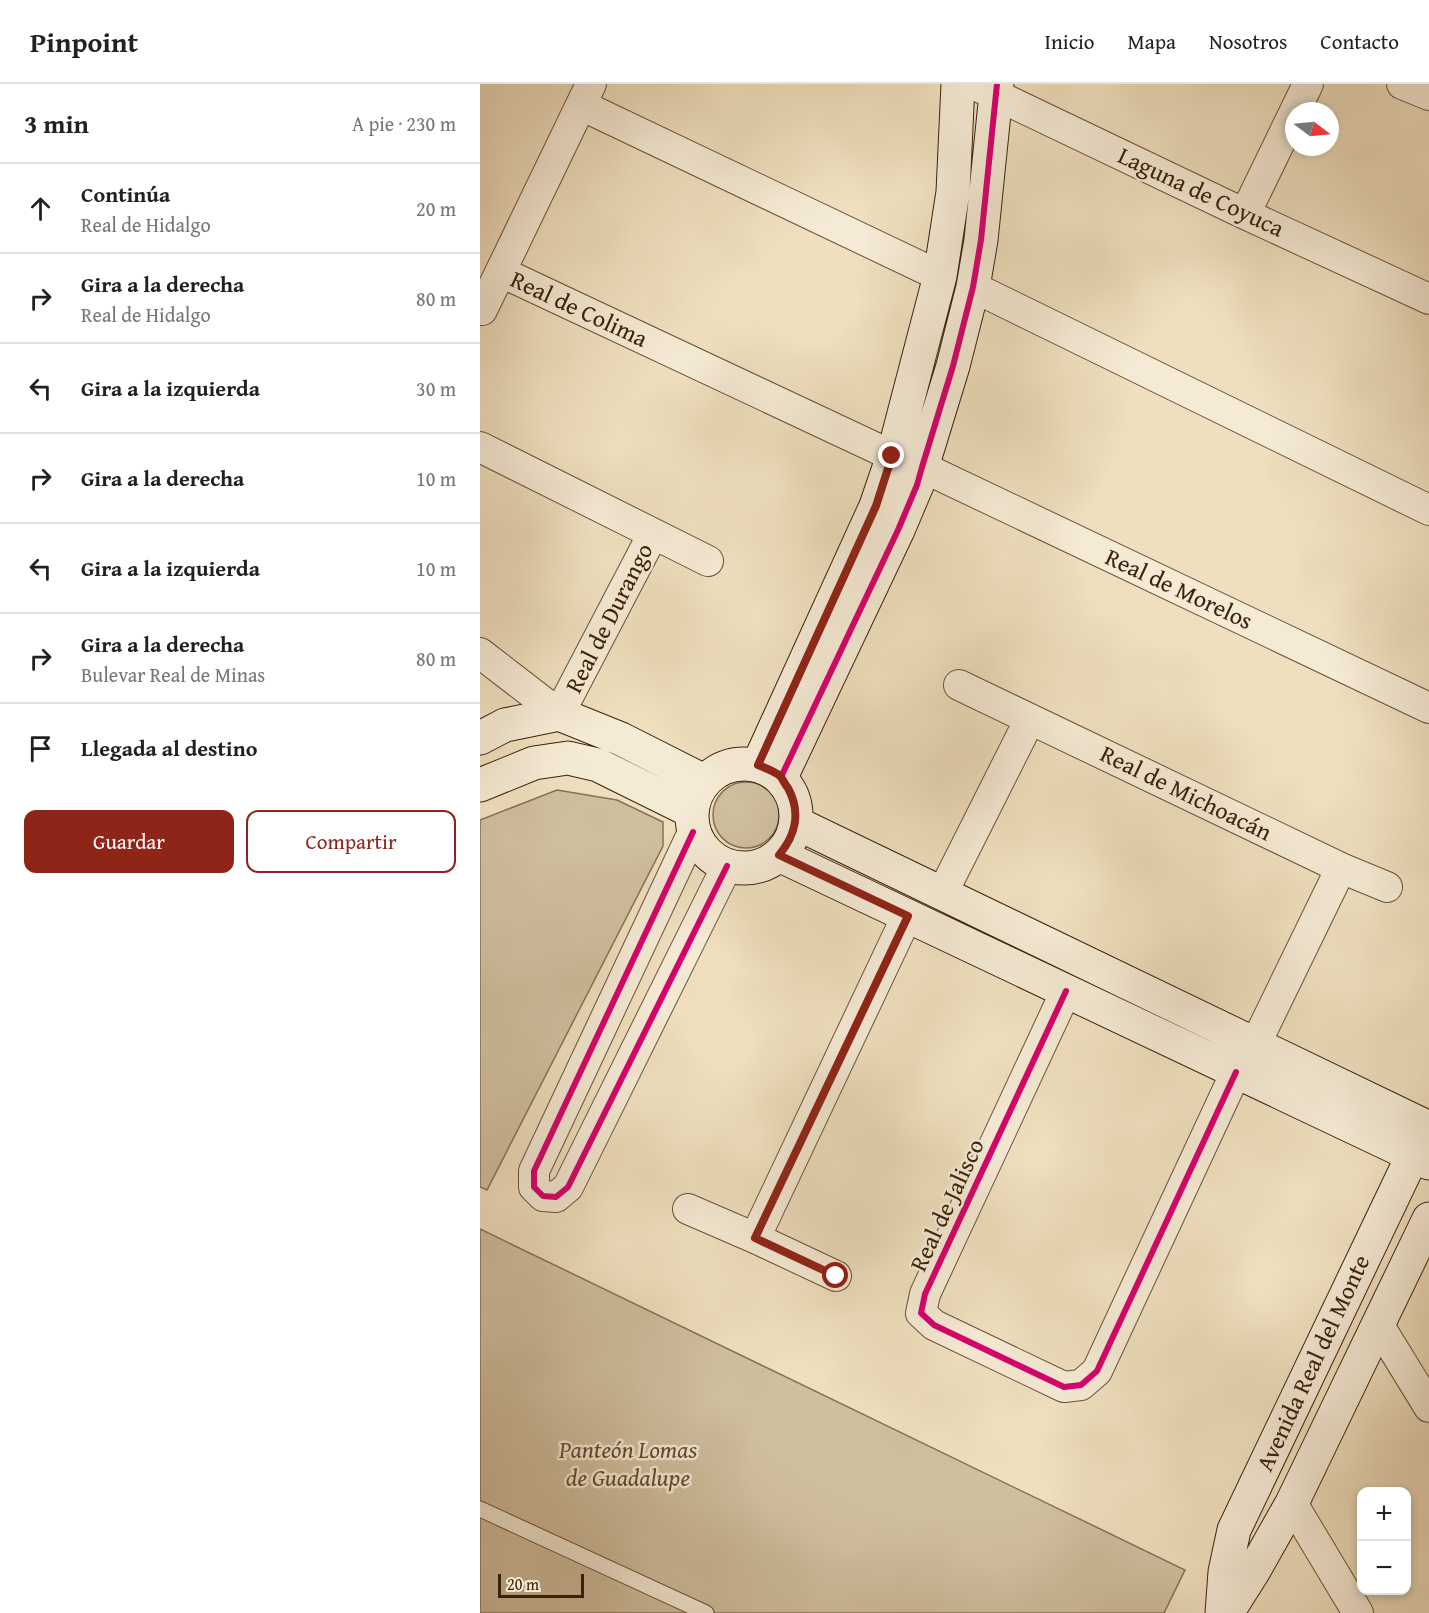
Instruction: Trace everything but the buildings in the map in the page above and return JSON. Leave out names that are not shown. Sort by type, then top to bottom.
[{"type":"street","points":[[770,771],[876,506],[892,456],[940,276],[953,192],[958,84]]},
{"type":"street","points":[[1300,102],[1308,84]]},
{"type":"street","points":[[1402,84],[1429,96]]},
{"type":"street","points":[[770,771],[898,530],[917,485],[973,287],[981,240],[989,88]]},
{"type":"street","name":"Laguna de Coyuca","points":[[989,88],[1245,214],[1429,299]]},
{"type":"street","name":"Real de Colima","points":[[892,456],[501,272],[586,94],[940,276]]},
{"type":"street","points":[[1245,214],[1285,132]]},
{"type":"street","points":[[482,310],[501,272]]},
{"type":"street","points":[[973,287],[1429,510]]},
{"type":"street","name":"Real de Durango","points":[[480,447],[653,534],[559,714]]},
{"type":"street","name":"Real de Morelos","points":[[922,467],[1427,701]]},
{"type":"street","points":[[653,534],[708,561]]},
{"type":"street","points":[[480,652],[559,714],[621,740],[704,781]]},
{"type":"street","name":"Real de Michoacán","points":[[959,685],[1341,868],[1387,887]]},
{"type":"street","points":[[480,738],[505,725],[559,714]]},
{"type":"street","points":[[942,894],[1030,719]]},
{"type":"street","points":[[480,785],[534,763],[568,758],[598,765],[692,822],[701,847],[712,859],[741,869],[767,863],[779,855],[793,835],[796,810],[793,797],[770,771],[744,763],[729,765],[715,771],[704,781],[695,795],[692,822],[534,1171],[534,1186],[543,1196],[556,1197],[568,1187],[727,866]]},
{"type":"street","points":[[796,823],[1255,1045],[1425,1139]]},
{"type":"street","points":[[779,855],[1236,1072],[1425,1139]]},
{"type":"street","points":[[1255,1045],[1341,868]]},
{"type":"street","points":[[755,1238],[908,916]]},
{"type":"street","name":"Real de Jalisco","points":[[1066,991],[925,1294],[921,1313],[934,1325],[1064,1387],[1081,1385],[1098,1371],[1236,1072]]},
{"type":"street","name":"Avenida Real del Monte","points":[[1222,1613],[1225,1572],[1234,1530],[1425,1139]]},
{"type":"street","points":[[688,1209],[836,1276]]},
{"type":"street","name":"Avenida Real del Monte","points":[[1227,1613],[1292,1503],[1429,1219]]},
{"type":"street","points":[[1378,1324],[1429,1407]]},
{"type":"street","points":[[1292,1503],[1358,1613]]},
{"type":"lane","points":[[480,1509],[706,1613]]},
{"type":"green space","points":[[739,782],[753,782],[765,787],[774,796],[779,815],[777,828],[770,839],[753,848],[739,848],[727,843],[718,834],[713,822],[713,808],[718,796],[727,787]]},
{"type":"green space","points":[[557,790],[617,800],[663,822],[663,846],[487,1190],[480,1187],[480,820]]},
{"type":"green space","name":"Panteón Lomas de Guadalupe","points":[[480,1229],[1185,1570],[1164,1613],[480,1613]]},
{"type":"cycle path","points":[[781,777],[917,485],[953,366],[973,287],[981,240],[997,84]]},
{"type":"cycle path","points":[[693,832],[534,1171],[534,1187],[543,1196],[556,1197],[568,1187],[727,866]]},
{"type":"cycle path","points":[[1066,991],[925,1294],[921,1313],[934,1325],[1064,1387],[1081,1385],[1097,1371],[1236,1072]]},
{"type":"route","points":[[836,1276],[755,1238],[908,916],[779,855],[793,835],[796,823],[793,797],[781,777],[758,765],[876,506],[892,456]]}]
